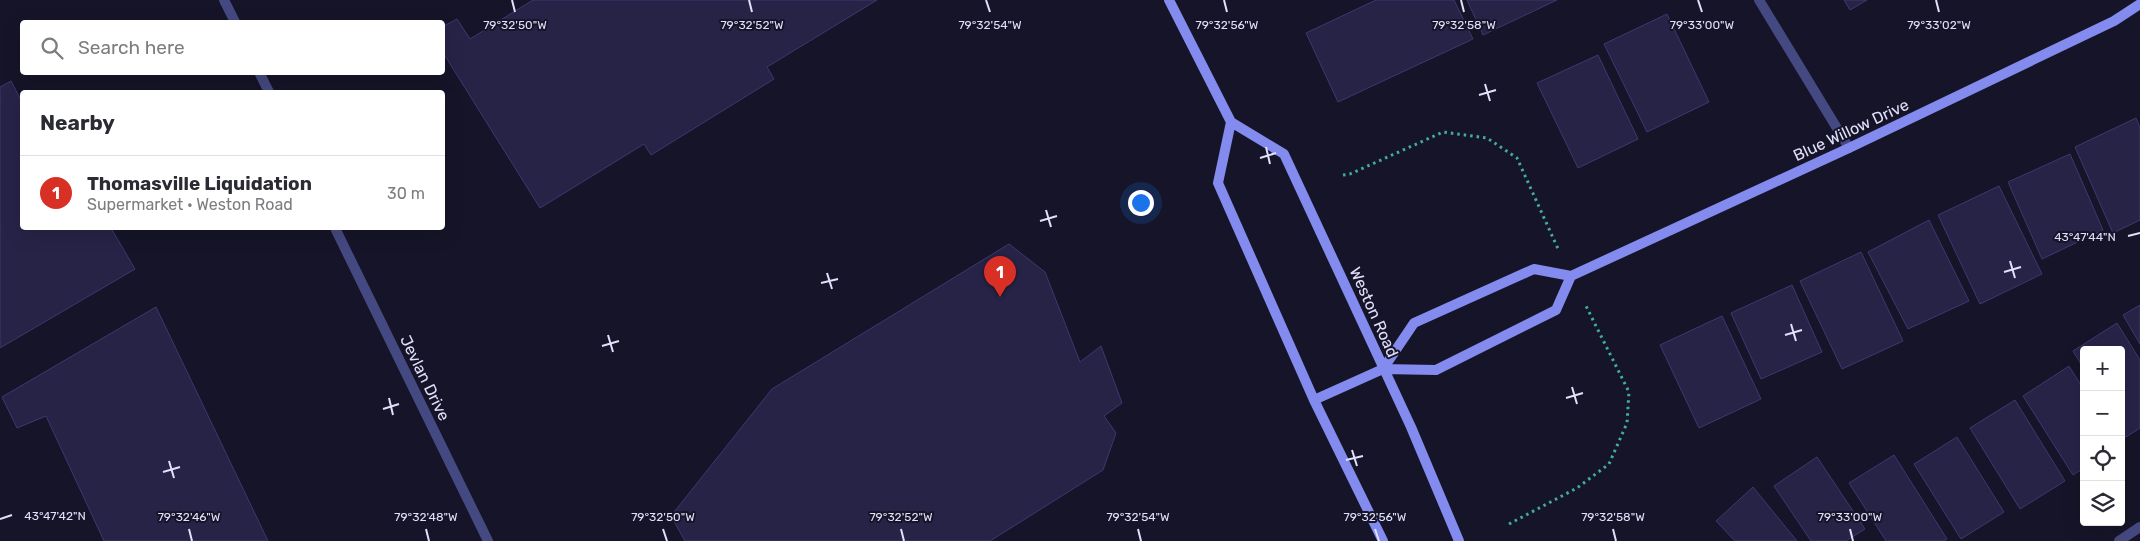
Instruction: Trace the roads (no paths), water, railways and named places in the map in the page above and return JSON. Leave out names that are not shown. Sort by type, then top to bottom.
[{"type":"street","points":[[224,0],[234,20]]},
{"type":"street","points":[[1170,0],[1231,122],[1218,182],[1314,400],[1383,541]]},
{"type":"street","points":[[1759,0],[1849,148]]},
{"type":"street","name":"Blue Willow Drive","points":[[1571,276],[1849,148],[2105,25],[2140,4]]},
{"type":"street","points":[[260,75],[268,90]]},
{"type":"street","name":"Weston Road","points":[[1231,122],[1284,154],[1411,427],[1459,541]]},
{"type":"street","name":"Jevlan Drive","points":[[336,230],[488,541]]},
{"type":"street","points":[[1314,400],[1383,369],[1436,370],[1556,310],[1571,276],[1534,269],[1414,324],[1383,369]]},
{"type":"street","points":[[2119,541],[2140,527]]},
{"type":"place","name":"Thomasville Liquidation","points":[[1000,297]]}]
